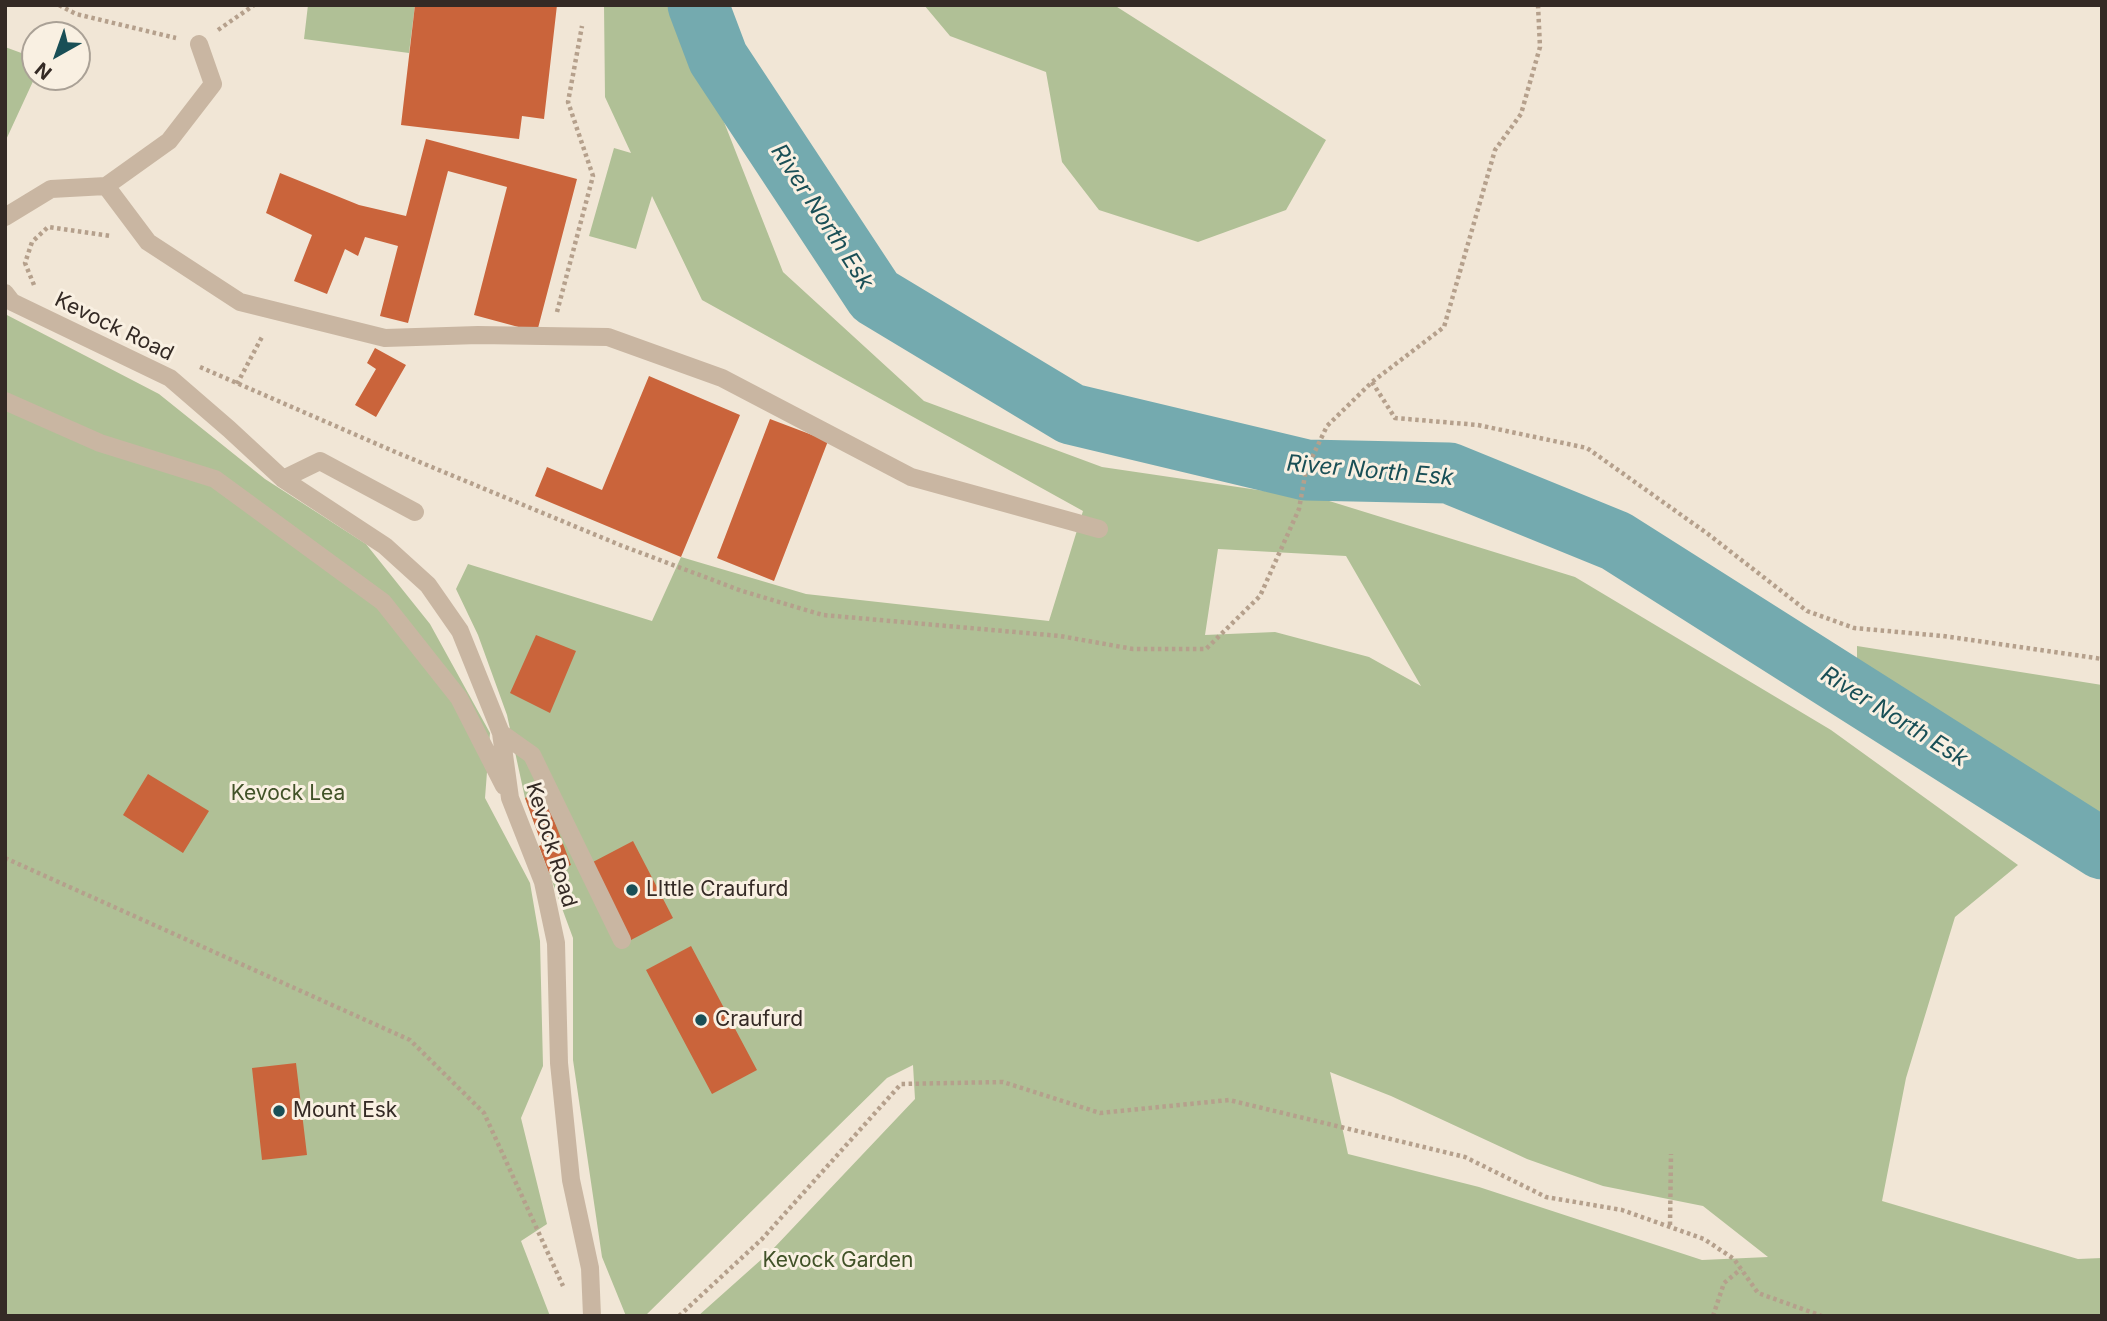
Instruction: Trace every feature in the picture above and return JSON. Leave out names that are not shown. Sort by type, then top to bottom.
[{"type":"street","points":[[5,217],[51,189],[106,186],[169,141],[213,84],[199,44]]},
{"type":"street","points":[[106,186],[148,242],[240,302],[385,338],[478,335],[608,337],[722,377],[911,477],[1099,529]]},
{"type":"street","name":"Kevock Road","points":[[5,292],[12,302],[170,379],[283,479],[385,546],[428,585],[460,631],[501,733],[510,798],[543,882],[556,943],[560,1076],[571,1180],[590,1268],[592,1316]]},
{"type":"street","points":[[5,401],[100,443],[215,479],[383,601],[459,698],[510,798]]},
{"type":"street","points":[[283,479],[320,461],[415,512]]},
{"type":"street","points":[[501,733],[532,755],[622,940]]},
{"type":"path","points":[[59,5],[76,14],[199,44],[254,5]]},
{"type":"path","points":[[189,363],[620,545],[741,591],[823,615],[1060,636],[1133,649],[1206,649],[1260,596],[1299,509],[1306,470],[1327,426],[1372,382],[1444,327],[1495,150],[1521,114],[1540,47],[1538,5]]},
{"type":"path","points":[[550,337],[593,176],[568,102],[582,26]]},
{"type":"path","points":[[38,293],[25,263],[32,242],[48,227],[148,242]]},
{"type":"path","points":[[237,384],[275,311]]},
{"type":"path","points":[[1372,382],[1395,418],[1478,425],[1587,448],[1708,534],[1807,611],[1854,628],[1942,636],[2102,659]]},
{"type":"path","points":[[5,859],[410,1040],[484,1113],[565,1290]]},
{"type":"path","points":[[679,1316],[762,1239],[901,1084],[1003,1082],[1100,1113],[1229,1100],[1465,1157],[1546,1197],[1622,1210],[1704,1239],[1734,1259],[1758,1293],[1822,1316]]},
{"type":"path","points":[[1670,1226],[1671,1154]]},
{"type":"path","points":[[1713,1316],[1724,1283],[1741,1269]]},
{"type":"green space","points":[[308,5],[415,5],[409,53],[304,39]]},
{"type":"green space","name":"Kevock Garden","points":[[604,5],[678,5],[783,272],[924,401],[1102,467],[1326,500],[1575,577],[1831,730],[2018,865],[1955,917],[1906,1078],[1882,1201],[2078,1259],[2102,1258],[2102,1316],[698,1316],[772,1250],[915,1099],[913,1065],[887,1078],[645,1316],[626,1316],[602,1257],[573,1060],[573,938],[539,846],[542,844],[525,798],[507,715],[478,635],[456,589],[468,564],[652,621],[681,557],[806,594],[1049,621],[1083,511],[702,300],[652,196],[636,249],[589,236],[614,148],[631,153],[605,97]],"holes":[[[1218,549],[1346,556],[1421,686],[1369,657],[1275,632],[1205,635]],[[1330,1072],[1391,1096],[1527,1159],[1603,1186],[1703,1206],[1768,1257],[1702,1260],[1479,1187],[1348,1154]]]},
{"type":"green space","points":[[924,5],[1114,5],[1326,140],[1286,210],[1198,242],[1099,210],[1062,162],[1046,72],[950,36]]},
{"type":"green space","points":[[5,47],[21,53],[21,91],[29,91],[5,142]]},
{"type":"green space","name":"Kevock Lea","points":[[5,314],[159,394],[265,479],[366,544],[430,624],[490,733],[485,798],[530,883],[540,941],[543,1066],[521,1118],[547,1224],[521,1241],[550,1316],[5,1316]]},
{"type":"green space","points":[[1857,646],[2102,685],[2102,817],[1857,668]]},
{"type":"building","points":[[415,5],[557,5],[544,119],[522,116],[519,139],[401,125]]},
{"type":"building","points":[[426,139],[577,179],[537,332],[474,315],[507,187],[448,171],[408,323],[380,316],[398,246],[365,237],[358,256],[345,249],[327,294],[294,281],[312,235],[266,213],[280,173],[359,205],[406,216]]},
{"type":"building","points":[[375,348],[406,365],[376,417],[355,405],[376,369],[367,363]]},
{"type":"building","points":[[649,376],[740,415],[681,557],[535,496],[547,467],[602,490]]},
{"type":"building","points":[[770,419],[828,441],[774,581],[717,558]]},
{"type":"building","points":[[536,635],[576,651],[550,713],[510,693]]},
{"type":"building","points":[[148,774],[209,811],[183,853],[123,815]]},
{"type":"building","points":[[543,791],[571,865],[549,873],[525,798]]},
{"type":"building","name":"LIttle Craufurd","points":[[633,841],[673,918],[631,940],[591,863]]},
{"type":"building","name":"Craufurd","points":[[691,946],[757,1070],[712,1094],[646,970]]},
{"type":"building","name":"Mount Esk","points":[[296,1063],[307,1155],[262,1160],[252,1068]]},
{"type":"waterway","name":"River North Esk","points":[[698,5],[718,58],[875,296],[1071,414],[1306,470],[1449,473],[1616,541],[2102,849]]},
{"type":"place","name":"LIttle Craufurd","points":[[632,890]]},
{"type":"place","name":"Craufurd","points":[[701,1020]]},
{"type":"place","name":"Mount Esk","points":[[279,1111]]}]
